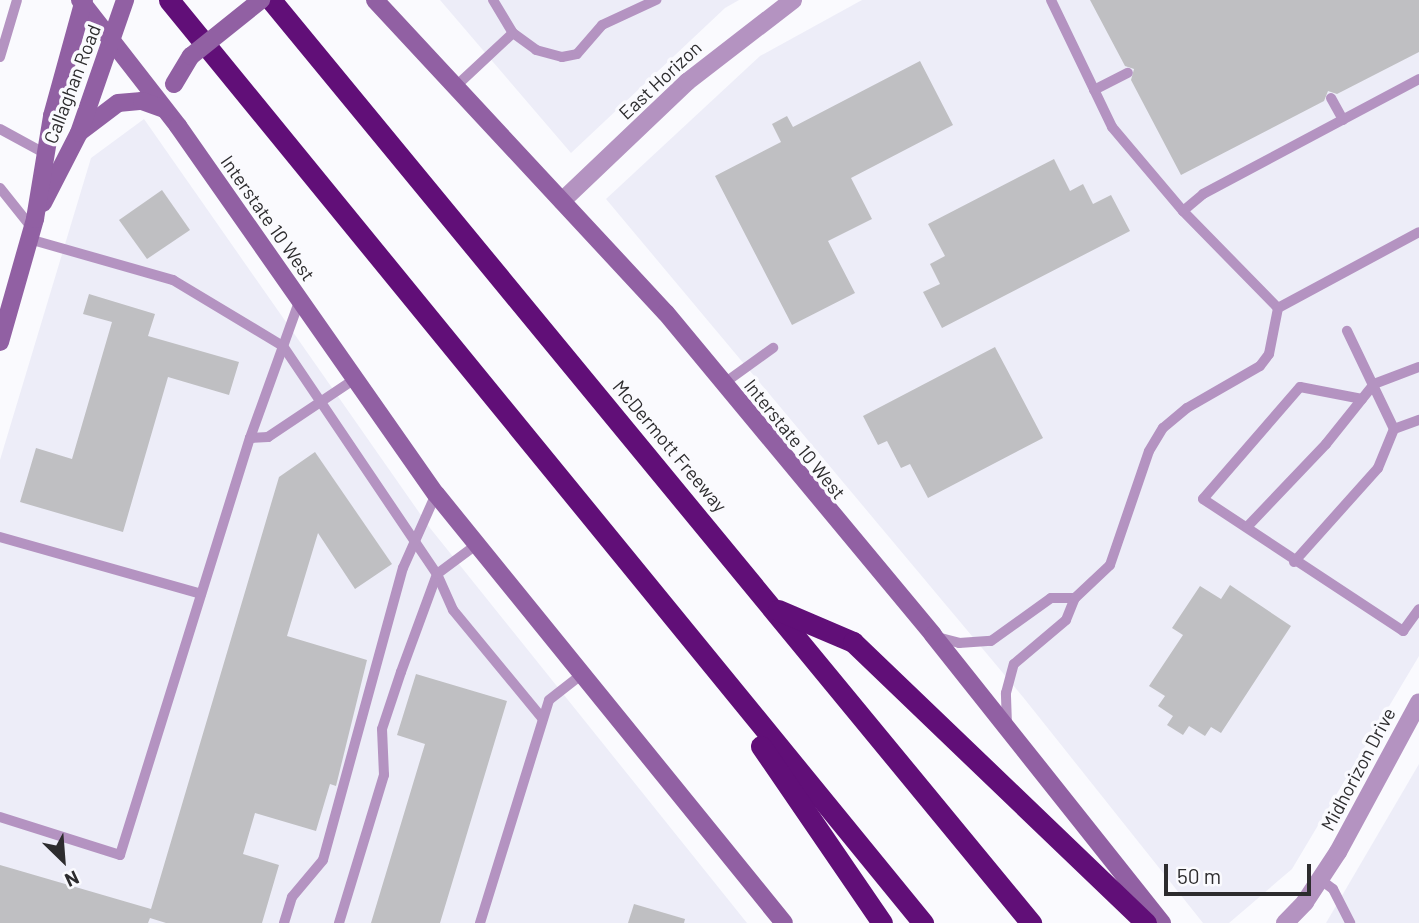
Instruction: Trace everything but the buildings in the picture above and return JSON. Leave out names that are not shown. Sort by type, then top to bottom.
[{"type":"highway","points":[[169,0],[923,923]]},
{"type":"highway","name":"McDermott Freeway","points":[[271,0],[1031,923]]},
{"type":"highway","points":[[775,609],[853,642],[1146,923]]},
{"type":"highway","points":[[681,629],[882,923]]},
{"type":"main road","points":[[178,126],[174,84],[191,56],[261,0]]},
{"type":"main road","name":"Interstate 10 West","points":[[375,0],[666,313],[933,635],[1162,923]]},
{"type":"main road","name":"Interstate 10 West","points":[[82,1],[178,126],[436,494],[784,923]]},
{"type":"main road","name":"Callaghan Road","points":[[0,342],[32,229],[46,154],[82,1]]},
{"type":"main road","name":"Callaghan Road","points":[[32,229],[79,133],[122,8]]},
{"type":"main road","points":[[79,133],[118,103],[142,101],[163,109]]},
{"type":"street","name":"East Horizon","points":[[562,201],[687,82],[793,0]]},
{"type":"street","name":"Midhorizon Drive","points":[[1285,923],[1321,880],[1419,702]]},
{"type":"lane","points":[[0,57],[17,0]]},
{"type":"lane","points":[[493,0],[513,33],[536,50],[562,57],[577,54],[602,25],[656,0]]},
{"type":"lane","points":[[1051,0],[1112,127],[1183,211],[1278,308]]},
{"type":"lane","points":[[455,87],[513,33]]},
{"type":"lane","points":[[1094,89],[1128,73]]},
{"type":"lane","points":[[1183,211],[1203,194],[1419,79]]},
{"type":"lane","points":[[1331,97],[1343,120]]},
{"type":"lane","points":[[0,129],[46,154]]},
{"type":"lane","points":[[0,188],[32,229],[173,280],[283,346],[437,574],[453,610],[543,719]]},
{"type":"lane","points":[[1278,308],[1419,232]]},
{"type":"lane","points":[[0,817],[120,855],[250,438],[300,299]]},
{"type":"lane","points":[[1007,727],[1006,693],[1014,664],[1066,620],[1075,598],[1110,565],[1149,451],[1163,428],[1187,408],[1260,366],[1269,354],[1278,308]]},
{"type":"lane","points":[[1294,562],[1378,468],[1394,429],[1347,331]]},
{"type":"lane","points":[[723,384],[773,348]]},
{"type":"lane","points":[[1247,527],[1326,444],[1374,384],[1419,367]]},
{"type":"lane","points":[[250,438],[268,437],[356,378]]},
{"type":"lane","points":[[1362,399],[1300,387],[1203,499],[1294,562],[1404,631],[1419,609]]},
{"type":"lane","points":[[1394,429],[1419,420]]},
{"type":"lane","points":[[284,923],[292,897],[323,860],[404,568],[436,494]]},
{"type":"lane","points":[[0,537],[201,594]]},
{"type":"lane","points":[[339,923],[384,775],[382,729],[437,574],[476,545]]},
{"type":"lane","points":[[933,635],[959,643],[991,641],[1051,598],[1075,598]]},
{"type":"lane","points":[[480,923],[549,700],[581,675]]},
{"type":"lane","points":[[1321,880],[1333,889],[1350,923]]},
{"type":"shaded area","points":[[440,0],[739,0],[725,8],[571,153]]},
{"type":"shaded area","points":[[862,0],[1419,0],[1419,656],[1292,869],[1229,923],[1203,923],[1023,697],[606,199],[760,56]]},
{"type":"shaded area","points":[[144,119],[430,528],[747,923],[0,923],[0,460],[91,158]]},
{"type":"shaded area","points":[[1419,764],[1419,923],[1326,923]]}]
